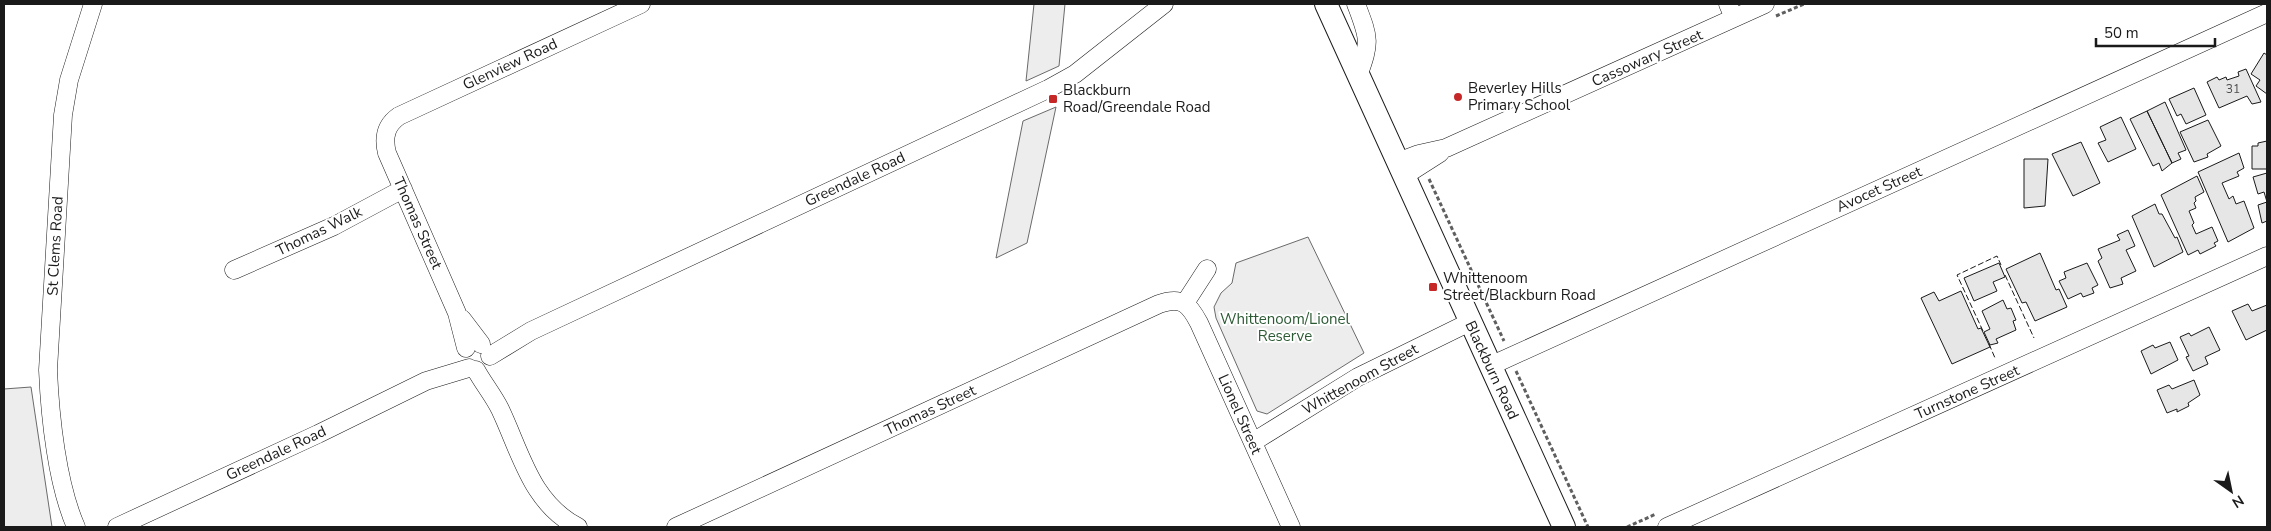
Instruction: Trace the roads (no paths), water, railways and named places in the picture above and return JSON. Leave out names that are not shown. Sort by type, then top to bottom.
[{"type":"main road","name":"Blackburn Road","points":[[1326,4],[1564,527]]},
{"type":"street","name":"St Clems Road","points":[[64,527],[64,492],[50,402],[48,370],[50,327],[63,115],[69,80],[93,4]]},
{"type":"street","name":"Glenview Road","points":[[386,133],[399,116],[641,4]]},
{"type":"street","name":"Greendale Road","points":[[103,527],[120,525],[318,434],[477,356],[1048,89],[1075,74],[1164,4]]},
{"type":"street","points":[[1356,4],[1368,36],[1369,44],[1358,76]]},
{"type":"street","name":"Cassowary Street","points":[[1401,169],[1419,154],[1446,148],[1731,11],[1767,12]]},
{"type":"street","name":"Avocet Street","points":[[1490,366],[2267,13]]},
{"type":"street","name":"Thomas Street","points":[[386,133],[387,153],[536,490],[554,511],[578,527]]},
{"type":"street","name":"Thomas Walk","points":[[234,270],[334,226],[403,189]]},
{"type":"street","name":"Turnstone Street","points":[[1667,527],[2267,256]]},
{"type":"street","points":[[1185,303],[1207,269]]},
{"type":"street","name":"Thomas Street","points":[[676,527],[1160,304],[1174,300],[1185,303]]},
{"type":"street","name":"Lionel Street","points":[[1185,303],[1199,323],[1291,527]]},
{"type":"street","name":"Whittenoom Street","points":[[1253,442],[1358,377],[1470,322]]},
{"type":"street","name":"St Clems Road","points":[[64,492],[76,527]]},
{"type":"place","name":"Beverley Hills Primary School","points":[[1458,97]]},
{"type":"place","name":"Blackburn Road/Greendale Road","points":[[1053,99]]},
{"type":"place","name":"Whittenoom Street/Blackburn Road","points":[[1433,287]]},
{"type":"park label","name":"Whittenoom/Lionel Reserve","points":[[1285,328]]}]
